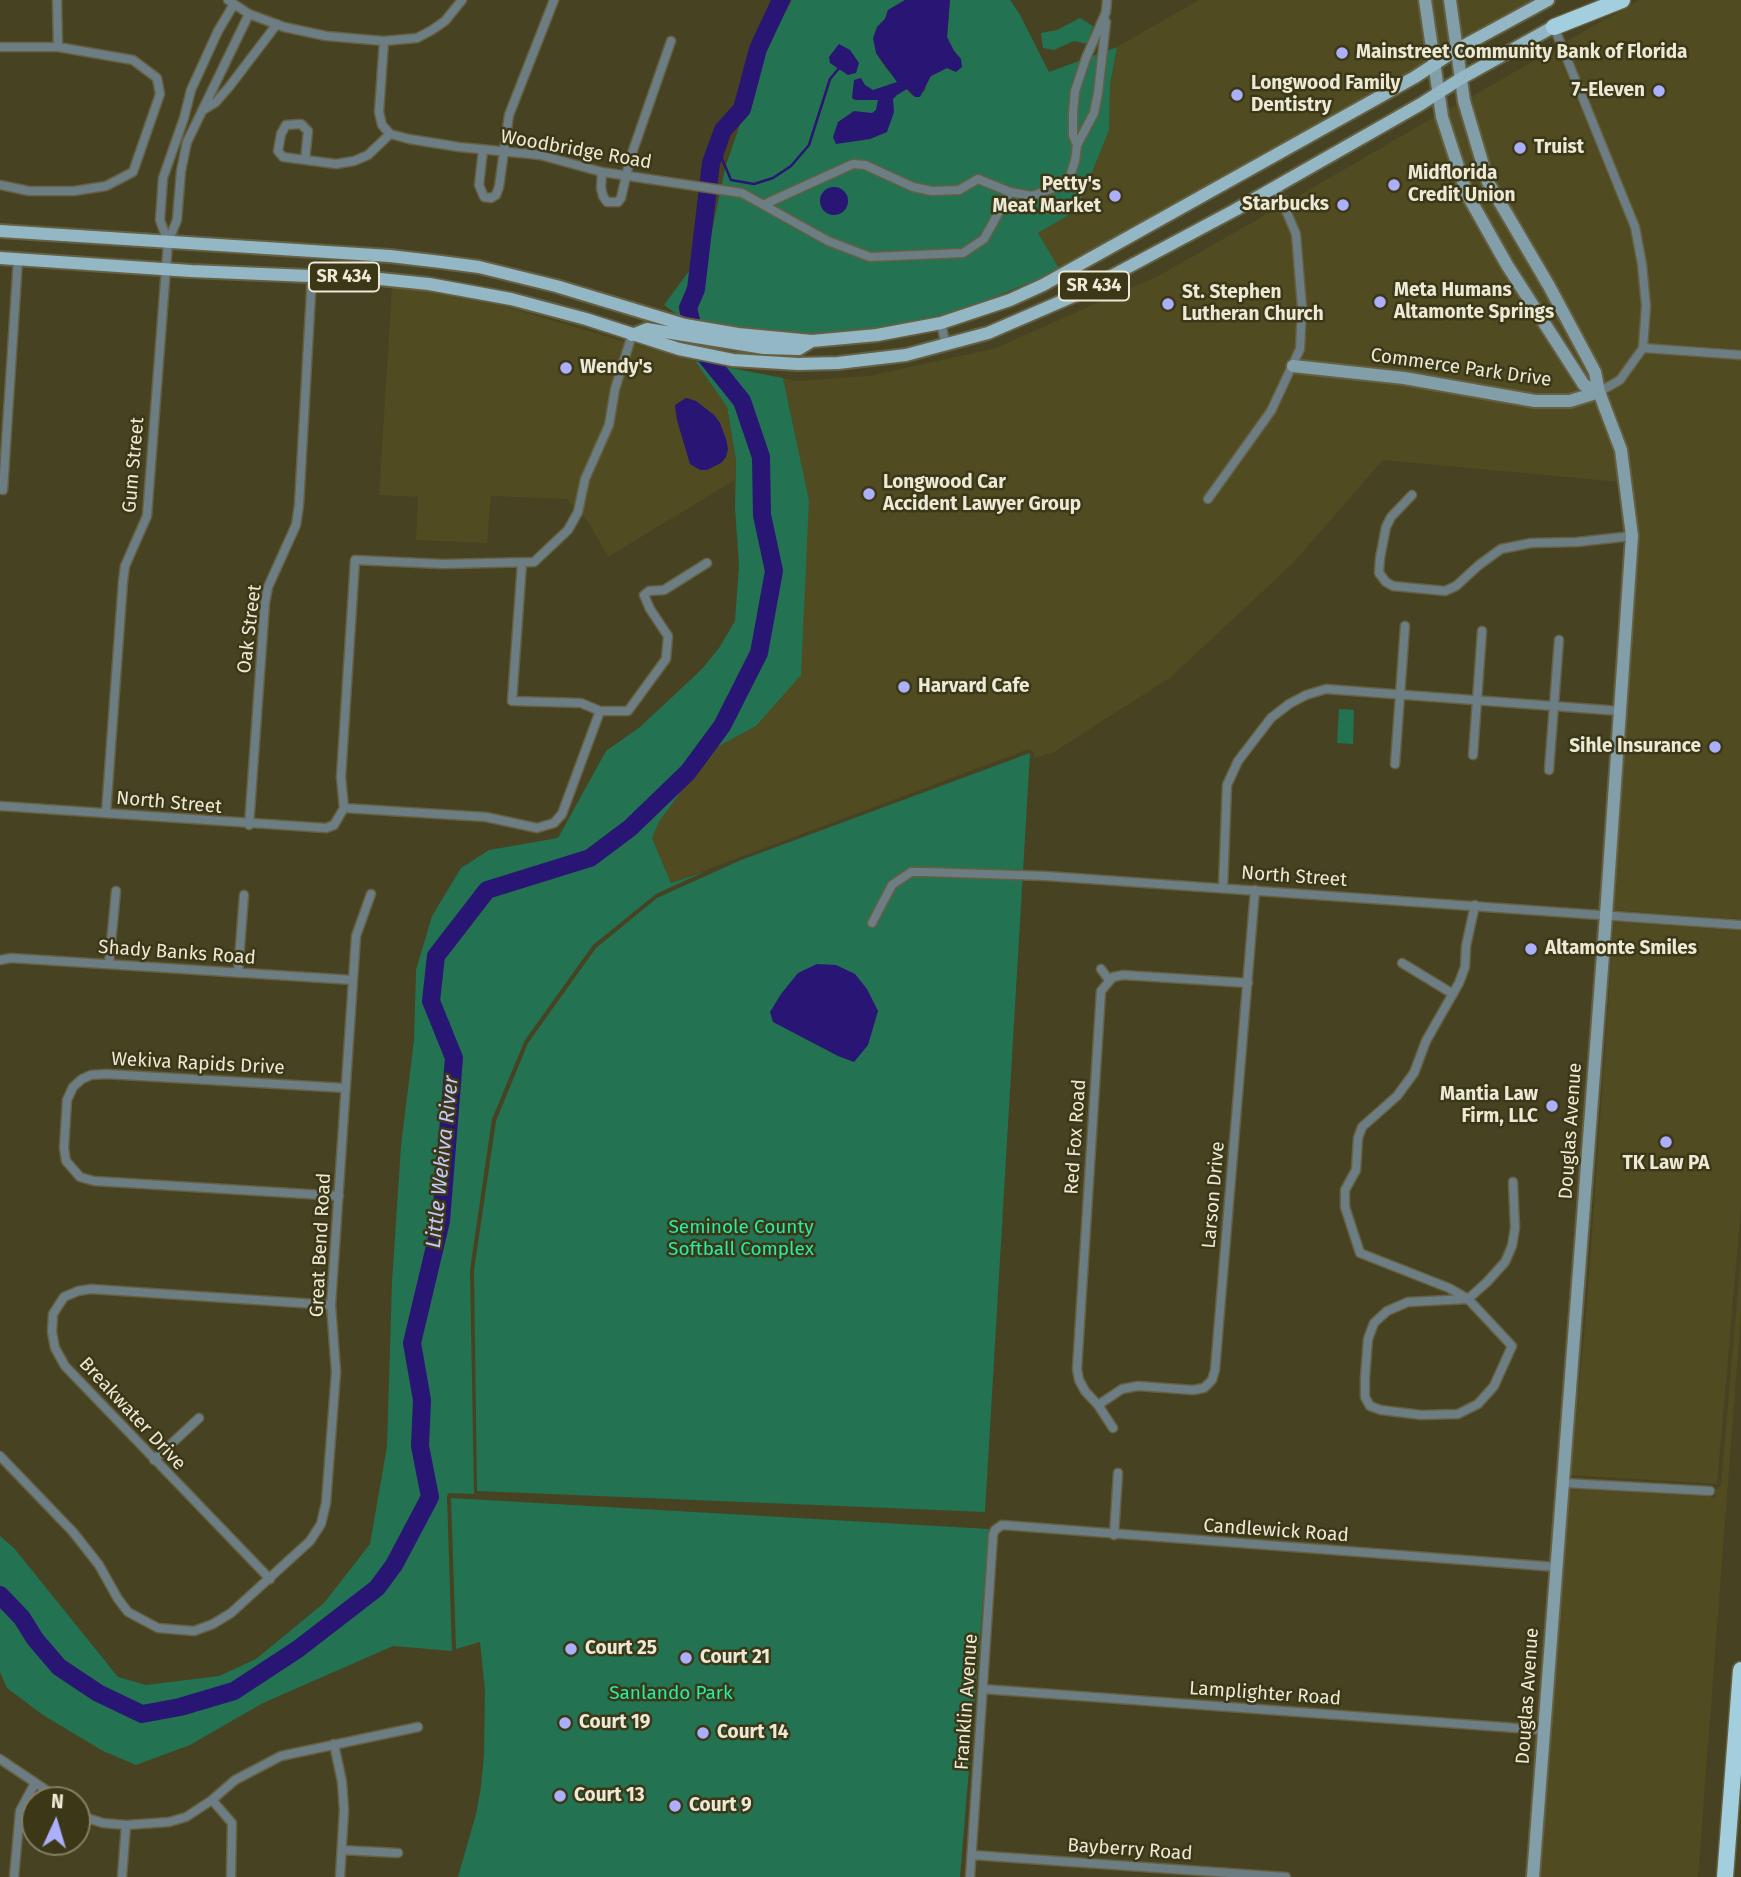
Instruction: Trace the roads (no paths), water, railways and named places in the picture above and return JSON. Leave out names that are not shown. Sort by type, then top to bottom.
[{"type":"highway","points":[[1554,27],[1622,0]]},
{"type":"highway","points":[[1725,1877],[1741,1670]]},
{"type":"main road","points":[[1425,0],[1442,117],[1467,194],[1507,265],[1584,385],[1599,392]]},
{"type":"main road","name":"Douglas Avenue","points":[[1450,0],[1466,109],[1488,182],[1549,286],[1595,372],[1599,392],[1621,450],[1632,536],[1533,1877]]},
{"type":"main road","name":"SR 434","points":[[0,231],[390,256],[478,267],[588,295],[656,317],[709,329],[812,341],[877,335],[941,323],[1010,300],[1081,266],[1548,0]]},
{"type":"main road","name":"SR 434","points":[[0,258],[380,279],[467,290],[551,309],[679,349],[733,359],[799,364],[838,363],[906,355],[946,346],[999,329],[1054,306],[1276,187],[1460,79],[1604,0]]},
{"type":"main road","points":[[632,335],[647,329],[764,348],[799,349],[812,341]]},
{"type":"main road","name":"Commerce Park Drive","points":[[1293,366],[1404,378],[1535,401],[1570,401],[1599,392]]},
{"type":"street","points":[[57,0],[58,47]]},
{"type":"street","points":[[168,242],[160,220],[163,178],[191,90],[231,2],[249,14],[277,24],[326,36],[384,41],[417,38],[445,21],[462,0]]},
{"type":"street","points":[[482,150],[479,185],[484,197],[491,198],[496,195],[499,187],[509,115],[554,0]]},
{"type":"street","points":[[1077,145],[1073,135],[1075,91],[1104,18],[1107,0]]},
{"type":"street","points":[[168,242],[177,220],[181,172],[187,142],[249,14]]},
{"type":"street","points":[[765,204],[853,164],[865,164],[913,187],[932,191],[959,190],[978,179],[1010,192],[1032,196],[1059,186],[1069,176],[1077,145],[1097,102],[1106,22],[1104,18]]},
{"type":"street","points":[[203,110],[216,102],[229,87],[277,24]]},
{"type":"street","points":[[1554,27],[1634,227],[1642,264],[1646,306],[1643,348],[1741,355]]},
{"type":"street","points":[[305,160],[308,131],[301,124],[286,125],[281,134],[280,155],[283,158],[336,164],[368,155],[390,134],[382,125],[379,112],[384,41]]},
{"type":"street","points":[[602,172],[603,196],[607,202],[613,204],[621,198],[630,159],[671,41]]},
{"type":"street","points":[[0,47],[58,47],[133,60],[157,78],[160,94],[133,172],[106,186],[74,191],[29,191],[0,186]]},
{"type":"street","name":"Woodbridge Road","points":[[390,134],[482,150],[540,155],[602,172],[743,193],[828,242],[870,257],[963,253],[984,239],[1010,192]]},
{"type":"street","points":[[1208,499],[1271,411],[1300,349],[1302,317],[1296,234],[1276,187]]},
{"type":"street","name":"Gum Street","points":[[106,813],[125,566],[147,516],[168,242]]},
{"type":"street","points":[[3,490],[18,259]]},
{"type":"street","name":"Oak Street","points":[[249,825],[265,603],[268,587],[296,525],[299,505],[312,275]]},
{"type":"street","points":[[941,323],[946,346]]},
{"type":"street","points":[[600,711],[562,814],[548,826],[537,828],[486,817],[344,808],[341,777],[355,560],[443,564],[534,562],[568,530],[578,512],[585,479],[609,425],[615,389],[632,335]]},
{"type":"street","name":"Commerce Park Drive","points":[[1599,392],[1620,380],[1643,348]]},
{"type":"street","points":[[1412,495],[1391,517],[1382,548],[1379,573],[1393,586],[1445,591],[1456,586],[1501,548],[1531,543],[1577,542],[1632,536]]},
{"type":"street","points":[[522,564],[512,701],[581,703],[600,711],[628,711],[666,659],[668,636],[644,595],[649,591],[664,590],[707,563]]},
{"type":"street","points":[[1395,764],[1405,626]]},
{"type":"street","points":[[1473,755],[1482,631]]},
{"type":"street","points":[[1549,771],[1559,640]]},
{"type":"street","points":[[1223,888],[1227,785],[1238,761],[1271,719],[1289,704],[1306,695],[1326,689],[1620,711]]},
{"type":"street","name":"North Street","points":[[0,806],[249,825],[326,828],[334,825],[344,808]]},
{"type":"street","name":"North Street","points":[[872,923],[892,885],[911,872],[1046,876],[1741,925]]},
{"type":"street","name":"Larson Drive","points":[[1098,1405],[1122,1389],[1138,1386],[1193,1390],[1204,1388],[1212,1380],[1215,1370],[1255,890]]},
{"type":"street","points":[[109,964],[116,891]]},
{"type":"street","name":"Great Bend Road","points":[[0,1456],[73,1532],[99,1565],[128,1612],[158,1628],[194,1631],[213,1624],[231,1613],[310,1541],[321,1524],[326,1503],[336,1372],[331,1305],[356,936],[371,894]]},
{"type":"street","points":[[238,973],[244,895]]},
{"type":"street","points":[[1475,905],[1465,946],[1465,967],[1426,1041],[1414,1073],[1397,1096],[1362,1127],[1358,1138],[1356,1170],[1345,1190],[1345,1207],[1360,1253],[1449,1288],[1468,1300],[1512,1346],[1494,1387],[1478,1404],[1458,1414],[1421,1415],[1370,1406],[1365,1396],[1365,1378],[1368,1339],[1374,1323],[1387,1311],[1408,1303],[1468,1300],[1505,1262],[1512,1246],[1515,1228],[1513,1182]]},
{"type":"street","name":"Shady Banks Road","points":[[0,961],[11,958],[353,980]]},
{"type":"street","points":[[1402,963],[1453,994]]},
{"type":"street","points":[[1101,969],[1109,980],[1123,975],[1248,983]]},
{"type":"street","name":"Red Fox Road","points":[[1109,980],[1101,991],[1077,1368],[1085,1391],[1113,1428]]},
{"type":"street","name":"Wekiva Rapids Drive","points":[[339,1196],[94,1181],[80,1177],[66,1161],[66,1100],[73,1087],[91,1074],[346,1088]]},
{"type":"street","name":"Breakwater Drive","points":[[270,1579],[65,1366],[55,1348],[53,1314],[64,1297],[91,1289],[331,1305]]},
{"type":"street","points":[[154,1460],[199,1418]]},
{"type":"street","points":[[1114,1535],[1118,1473]]},
{"type":"street","points":[[1564,1483],[1710,1492]]},
{"type":"street","name":"Candlewick Road","points":[[995,1530],[1002,1525],[1557,1567]]},
{"type":"street","name":"Franklin Avenue","points":[[970,1877],[995,1530]]},
{"type":"street","name":"Lamplighter Road","points":[[984,1689],[1544,1730]]},
{"type":"street","points":[[91,1819],[126,1825],[177,1820],[212,1800],[235,1780],[281,1756],[418,1727]]},
{"type":"street","points":[[334,1744],[342,1782],[340,1877]]},
{"type":"street","points":[[0,1759],[40,1786]]},
{"type":"street","points":[[14,1877],[20,1811],[35,1783]]},
{"type":"street","points":[[212,1800],[232,1822],[231,1877]]},
{"type":"street","points":[[122,1877],[126,1825]]},
{"type":"street","points":[[342,1850],[398,1853]]},
{"type":"street","name":"Bayberry Road","points":[[972,1855],[1286,1877]]},
{"type":"waterway","name":"Little Wekiva River","points":[[0,1595],[22,1618],[35,1639],[59,1667],[98,1693],[142,1714],[180,1707],[234,1691],[298,1649],[377,1588],[394,1565],[430,1497],[420,1446],[422,1400],[412,1343],[441,1221],[454,1058],[431,1001],[436,956],[487,890],[590,858],[630,828],[688,772],[722,726],[759,653],[774,571],[762,515],[761,457],[742,401],[697,345],[688,308],[696,289],[711,163],[723,130],[742,109],[758,49],[781,0]]},
{"type":"waterway","points":[[717,147],[731,180],[754,184],[773,178],[791,166],[809,145],[830,79],[840,67]]},
{"type":"place","name":"Mainstreet Community Bank of Florida","points":[[1342,53]]},
{"type":"place","name":"7-Eleven","points":[[1659,91]]},
{"type":"place","name":"Longwood Family Dentistry","points":[[1237,95]]},
{"type":"place","name":"Truist","points":[[1520,148]]},
{"type":"place","name":"Midflorida Credit Union","points":[[1394,185]]},
{"type":"place","name":"Petty's Meat Market","points":[[1115,196]]},
{"type":"place","name":"Starbucks","points":[[1343,205]]},
{"type":"place","name":"Meta Humans Altamonte Springs","points":[[1380,302]]},
{"type":"place","name":"St. Stephen Lutheran Church","points":[[1168,304]]},
{"type":"place","name":"Wendy's","points":[[566,368]]},
{"type":"place","name":"Longwood Car Accident Lawyer Group","points":[[869,494]]},
{"type":"place","name":"Harvard Cafe","points":[[904,687]]},
{"type":"place","name":"Sihle Insurance","points":[[1715,747]]},
{"type":"place","name":"Altamonte Smiles","points":[[1531,949]]},
{"type":"place","name":"Mantia Law Firm, LLC","points":[[1552,1106]]},
{"type":"place","name":"TK Law PA","points":[[1666,1142]]},
{"type":"place","name":"Court 25","points":[[571,1649]]},
{"type":"place","name":"Court 21","points":[[686,1658]]},
{"type":"place","name":"Court 19","points":[[565,1723]]},
{"type":"place","name":"Court 14","points":[[703,1733]]},
{"type":"place","name":"Court 13","points":[[560,1796]]},
{"type":"place","name":"Court 9","points":[[675,1806]]},
{"type":"park label","name":"Seminole County Softball Complex","points":[[741,1239]]},
{"type":"park label","name":"Sanlando Park","points":[[671,1694]]}]
